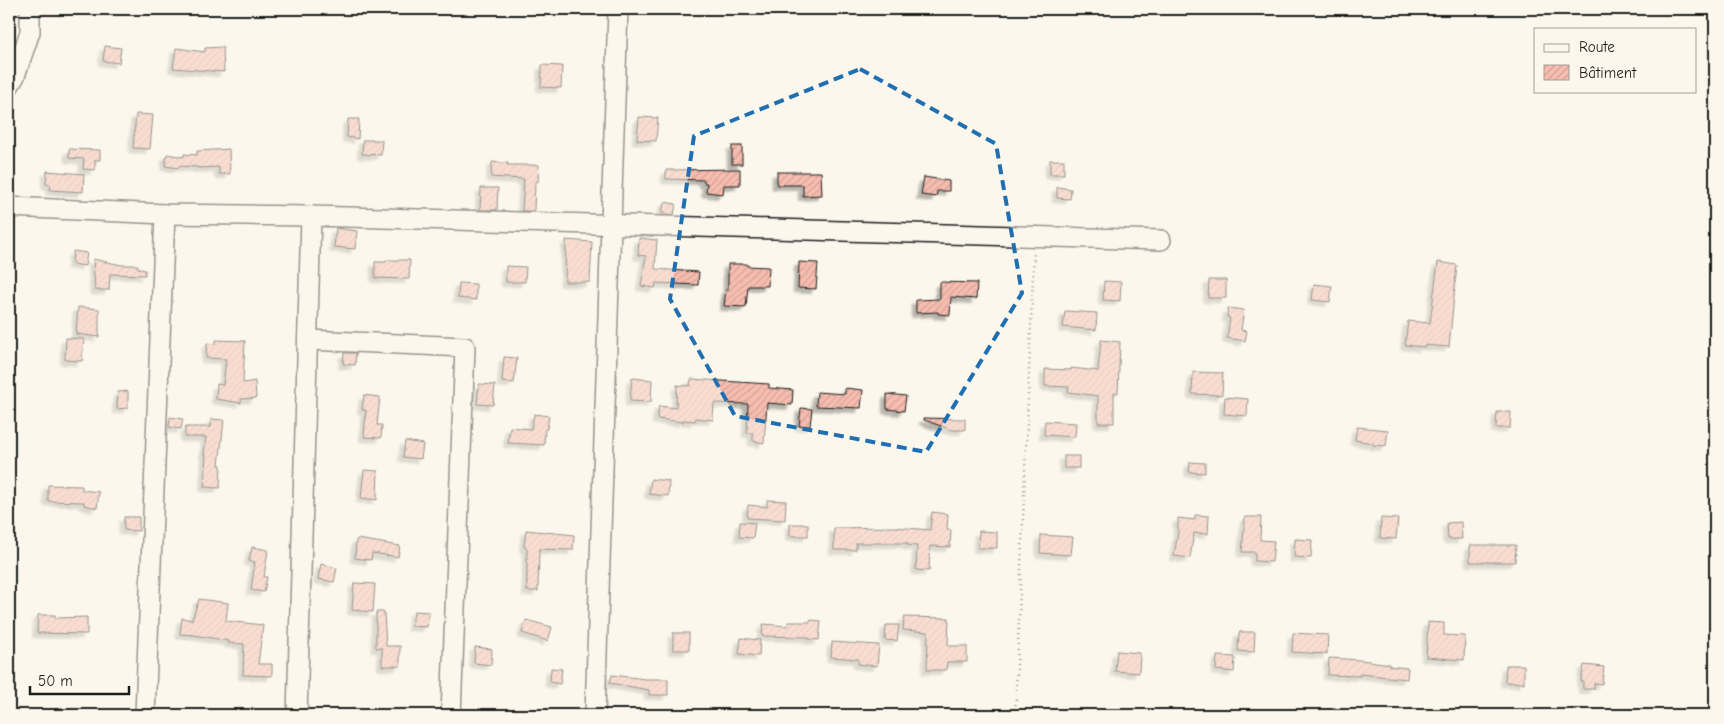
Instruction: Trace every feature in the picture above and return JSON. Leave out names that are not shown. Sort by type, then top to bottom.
[{"type":"street","points":[[9,86],[15,76],[30,32],[30,9]]},
{"type":"street","points":[[595,715],[618,9]]},
{"type":"street","points":[[9,207],[165,214],[311,216],[611,226],[1161,240]]},
{"type":"street","points":[[145,715],[165,214]]},
{"type":"street","points":[[297,715],[311,216]]},
{"type":"street","points":[[308,340],[465,348],[451,715]]},
{"type":"path","points":[[1015,715],[1034,237]]},
{"type":"highlighted area","points":[[860,69],[996,144],[1022,293],[926,452],[735,416],[670,299],[694,136]]},
{"type":"building","points":[[105,46],[121,48],[119,63],[103,61]]},
{"type":"building","points":[[223,47],[224,72],[173,68],[176,48],[205,52],[205,48]]},
{"type":"building","points":[[542,65],[562,66],[561,88],[541,87]]},
{"type":"building","points":[[136,114],[153,115],[150,149],[133,148]]},
{"type":"building","points":[[639,117],[658,118],[656,141],[637,140]]},
{"type":"building","points":[[348,119],[359,119],[358,139],[347,137]]},
{"type":"building","points":[[363,140],[382,140],[381,155],[362,154]]},
{"type":"building","points":[[732,146],[742,146],[742,164],[732,164]]},
{"type":"building","points":[[69,149],[100,150],[100,160],[95,160],[95,170],[83,169],[84,159],[69,158]]},
{"type":"building","points":[[229,149],[230,174],[219,174],[219,167],[198,168],[179,166],[179,168],[165,166],[167,154],[184,157],[184,154],[197,155],[197,151]]},
{"type":"building","points":[[1050,160],[1064,160],[1064,174],[1050,174]]},
{"type":"building","points":[[492,162],[508,163],[507,165],[539,165],[538,182],[535,182],[534,211],[522,211],[524,179],[491,177]]},
{"type":"building","points":[[740,169],[740,185],[724,185],[723,194],[706,192],[707,183],[704,183],[704,180],[666,179],[666,170]]},
{"type":"building","points":[[47,171],[84,174],[83,192],[50,190],[51,185],[46,184]]},
{"type":"building","points":[[777,172],[821,172],[822,195],[803,196],[803,185],[777,185]]},
{"type":"building","points":[[924,177],[949,181],[949,191],[937,191],[936,197],[921,195]]},
{"type":"building","points":[[1057,187],[1071,189],[1070,199],[1057,198]]},
{"type":"building","points":[[481,188],[498,188],[497,210],[480,210]]},
{"type":"building","points":[[664,202],[676,204],[674,215],[662,213]]},
{"type":"building","points":[[336,228],[357,231],[355,249],[334,247]]},
{"type":"building","points":[[639,238],[657,240],[655,269],[699,272],[698,285],[656,283],[655,288],[641,286],[646,256],[638,255]]},
{"type":"building","points":[[566,240],[592,242],[590,282],[565,282]]},
{"type":"building","points":[[73,251],[87,253],[85,266],[72,264]]},
{"type":"building","points":[[93,259],[122,265],[138,265],[138,268],[145,270],[145,275],[110,274],[109,290],[95,290]]},
{"type":"building","points":[[386,260],[410,260],[409,279],[375,278],[375,262],[386,262]]},
{"type":"building","points":[[799,262],[818,263],[816,289],[798,288]]},
{"type":"building","points":[[1438,262],[1457,265],[1449,347],[1405,345],[1408,321],[1430,323]]},
{"type":"building","points":[[728,264],[769,267],[768,286],[748,286],[746,307],[724,306],[726,289],[728,290]]},
{"type":"building","points":[[506,266],[526,267],[525,282],[506,282]]},
{"type":"building","points":[[1209,280],[1226,280],[1226,298],[1208,298]]},
{"type":"building","points":[[1104,281],[1121,282],[1120,301],[1103,300]]},
{"type":"building","points":[[940,282],[977,283],[976,299],[951,297],[950,315],[938,314],[938,312],[916,313],[916,300],[940,299]]},
{"type":"building","points":[[459,283],[476,284],[476,300],[458,298]]},
{"type":"building","points":[[1314,284],[1332,286],[1330,302],[1312,300]]},
{"type":"building","points":[[78,307],[99,309],[99,337],[76,334]]},
{"type":"building","points":[[1228,308],[1244,310],[1241,330],[1247,331],[1245,341],[1227,338],[1230,318],[1227,317]]},
{"type":"building","points":[[1065,311],[1097,313],[1096,330],[1063,327]]},
{"type":"building","points":[[66,338],[84,339],[82,361],[65,360]]},
{"type":"building","points":[[216,340],[245,341],[243,383],[255,381],[256,398],[241,399],[241,403],[216,399],[217,384],[223,385],[226,359],[206,358],[207,343],[215,344]]},
{"type":"building","points":[[1101,340],[1120,342],[1118,393],[1114,393],[1114,423],[1098,423],[1098,396],[1068,392],[1069,387],[1045,386],[1045,369],[1071,370],[1071,368],[1098,371]]},
{"type":"building","points":[[344,353],[356,353],[355,365],[343,364]]},
{"type":"building","points":[[504,357],[517,358],[514,383],[502,382]]},
{"type":"building","points":[[1193,372],[1223,373],[1222,395],[1192,394]]},
{"type":"building","points":[[632,378],[652,380],[651,402],[630,401]]},
{"type":"building","points":[[691,379],[769,384],[769,388],[793,390],[792,405],[767,403],[764,443],[753,441],[753,433],[747,433],[748,404],[714,403],[713,420],[696,418],[695,421],[683,420],[683,422],[657,419],[659,406],[676,408],[677,385],[690,386]]},
{"type":"building","points":[[479,384],[495,385],[493,405],[477,404]]},
{"type":"building","points":[[845,388],[863,390],[861,408],[816,406],[817,392],[845,394]]},
{"type":"building","points":[[128,391],[128,408],[117,409],[118,392]]},
{"type":"building","points":[[887,394],[906,396],[904,411],[887,409]]},
{"type":"building","points":[[364,395],[380,397],[377,425],[382,425],[381,438],[364,437],[366,410],[362,410]]},
{"type":"building","points":[[1225,397],[1248,399],[1247,416],[1224,414]]},
{"type":"building","points":[[801,408],[812,409],[810,426],[799,426]]},
{"type":"building","points":[[1497,412],[1511,412],[1510,428],[1496,428]]},
{"type":"building","points":[[534,414],[549,416],[547,429],[545,429],[544,445],[508,443],[510,427],[531,429]]},
{"type":"building","points":[[170,417],[183,419],[181,429],[169,427]]},
{"type":"building","points":[[924,418],[965,419],[965,430],[952,430],[924,420]]},
{"type":"building","points":[[211,419],[224,420],[219,465],[221,465],[220,488],[204,487],[206,437],[185,437],[185,427],[211,427]]},
{"type":"building","points":[[1045,421],[1076,423],[1075,437],[1044,435]]},
{"type":"building","points":[[1357,427],[1388,430],[1386,446],[1355,440]]},
{"type":"building","points":[[405,441],[423,444],[421,459],[403,457]]},
{"type":"building","points":[[1064,456],[1079,456],[1079,468],[1064,468]]},
{"type":"building","points":[[1190,462],[1205,463],[1205,473],[1189,472]]},
{"type":"building","points":[[364,470],[378,471],[377,500],[361,498]]},
{"type":"building","points":[[651,479],[669,481],[668,496],[649,494]]},
{"type":"building","points":[[48,485],[82,486],[82,490],[99,492],[97,508],[84,505],[84,502],[48,501]]},
{"type":"building","points":[[767,500],[786,501],[785,520],[747,518],[748,505],[767,507]]},
{"type":"building","points":[[932,512],[948,514],[947,530],[951,530],[950,547],[930,546],[929,571],[916,570],[917,546],[907,545],[908,543],[856,543],[856,550],[834,550],[834,528],[895,527],[930,530]]},
{"type":"building","points":[[1195,515],[1209,516],[1208,534],[1194,533],[1190,558],[1174,556],[1178,518],[1195,520]]},
{"type":"building","points":[[124,517],[139,517],[139,531],[124,530]]},
{"type":"building","points":[[1245,517],[1261,517],[1260,540],[1274,541],[1272,562],[1255,561],[1255,552],[1242,552]]},
{"type":"building","points":[[1381,518],[1398,519],[1396,539],[1380,538]]},
{"type":"building","points":[[740,522],[755,523],[753,538],[739,537]]},
{"type":"building","points":[[1461,522],[1462,539],[1448,539],[1447,523]]},
{"type":"building","points":[[790,524],[808,524],[808,536],[790,536]]},
{"type":"building","points":[[526,530],[574,535],[573,550],[539,549],[538,591],[527,591],[527,548],[524,547]]},
{"type":"building","points":[[979,531],[997,532],[997,548],[978,548]]},
{"type":"building","points":[[1041,535],[1073,537],[1071,555],[1040,553]]},
{"type":"building","points":[[1295,539],[1312,540],[1311,558],[1294,557]]},
{"type":"building","points":[[356,540],[400,546],[398,557],[372,553],[371,560],[355,558]]},
{"type":"building","points":[[1470,545],[1516,545],[1515,562],[1470,562]]},
{"type":"building","points":[[252,547],[268,550],[264,577],[267,577],[264,592],[251,590],[255,562],[249,561]]},
{"type":"building","points":[[321,564],[337,568],[334,582],[318,579]]},
{"type":"building","points":[[354,583],[375,584],[373,612],[352,610]]},
{"type":"building","points":[[199,599],[228,603],[226,621],[263,625],[258,664],[272,664],[272,676],[243,675],[244,644],[180,634],[182,618],[192,620]]},
{"type":"building","points":[[414,611],[429,612],[427,627],[412,626]]},
{"type":"building","points":[[376,612],[384,612],[386,646],[400,646],[400,666],[382,666],[382,648],[376,648]]},
{"type":"building","points":[[38,615],[55,615],[55,618],[87,617],[87,634],[37,633]]},
{"type":"building","points":[[904,617],[949,618],[948,646],[967,646],[967,662],[947,662],[946,670],[927,670],[928,632],[903,630]]},
{"type":"building","points":[[526,620],[552,627],[548,641],[522,633]]},
{"type":"building","points":[[810,620],[821,621],[819,640],[808,639],[808,637],[762,636],[763,624],[788,626],[788,622],[810,622]]},
{"type":"building","points":[[1428,622],[1444,623],[1444,635],[1465,636],[1464,660],[1426,657]]},
{"type":"building","points":[[886,625],[899,625],[897,641],[885,640]]},
{"type":"building","points":[[1239,632],[1255,632],[1254,652],[1238,651]]},
{"type":"building","points":[[673,633],[689,633],[689,650],[673,650]]},
{"type":"building","points":[[1293,633],[1328,635],[1327,654],[1292,652]]},
{"type":"building","points":[[741,638],[760,640],[759,656],[739,654]]},
{"type":"building","points":[[832,642],[879,645],[877,666],[858,664],[858,659],[831,657]]},
{"type":"building","points":[[475,647],[492,649],[491,665],[474,663]]},
{"type":"building","points":[[1117,651],[1140,653],[1139,673],[1115,671]]},
{"type":"building","points":[[1217,656],[1235,657],[1234,672],[1216,670]]},
{"type":"building","points":[[1329,658],[1361,660],[1408,668],[1407,679],[1360,674],[1360,676],[1328,675]]},
{"type":"building","points":[[1506,665],[1524,665],[1524,683],[1505,682]]},
{"type":"building","points":[[1584,665],[1604,667],[1602,684],[1594,683],[1594,689],[1583,689],[1583,682],[1581,681]]},
{"type":"building","points":[[551,668],[562,669],[560,684],[550,682]]},
{"type":"building","points":[[612,675],[646,679],[668,679],[668,695],[649,695],[649,690],[610,683]]}]
